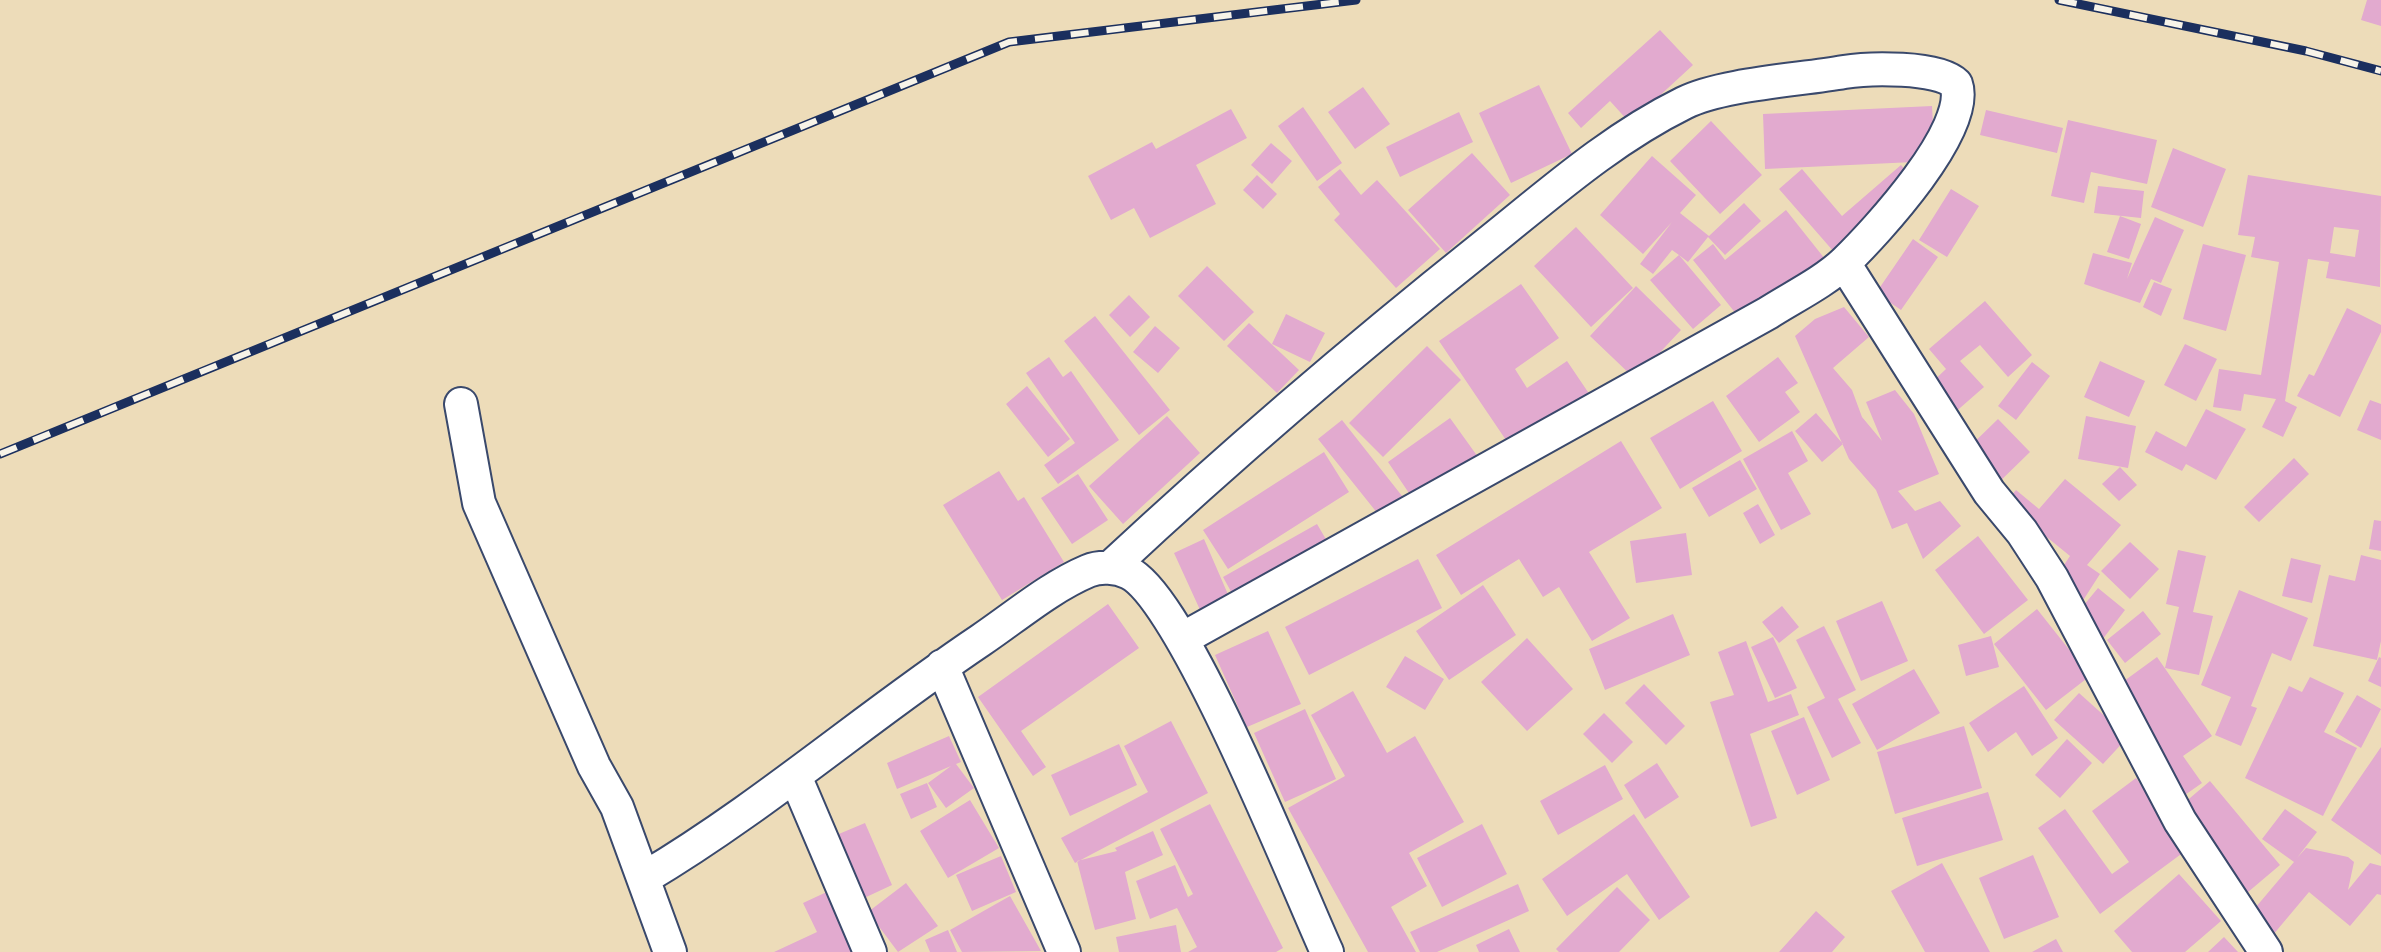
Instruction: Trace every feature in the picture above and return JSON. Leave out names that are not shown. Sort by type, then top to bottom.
[{"type":"street","points":[[1111,567],[1219,468],[1446,277],[1615,142],[1687,101],[1737,90],[1862,69],[1939,75],[1952,80],[1957,96],[1940,150],[1921,178],[1844,263],[1755,320],[1182,639]]},
{"type":"street","points":[[1844,263],[1989,492],[2022,532],[2052,578],[2180,821],[2266,952]]},
{"type":"street","points":[[461,404],[479,503],[594,766],[617,807],[670,952]]},
{"type":"street","points":[[644,878],[704,842],[942,666],[1060,586],[1090,569],[1111,567],[1137,578],[1194,657],[1327,952]]},
{"type":"street","points":[[942,666],[1064,952]]},
{"type":"street","points":[[795,776],[870,952]]},
{"type":"building","points":[[2367,0],[2381,0],[2381,26],[2361,20]]},
{"type":"building","points":[[1660,30],[1693,65],[1630,123],[1610,101],[1581,128],[1568,113]]},
{"type":"building","points":[[1539,85],[1572,154],[1511,183],[1479,113]]},
{"type":"building","points":[[1363,87],[1390,124],[1355,149],[1328,112]]},
{"type":"building","points":[[1932,106],[1935,161],[1765,169],[1763,114]]},
{"type":"building","points":[[1303,107],[1342,163],[1317,181],[1278,126]]},
{"type":"building","points":[[1231,109],[1247,138],[1196,165],[1216,204],[1150,238],[1134,208],[1111,220],[1088,176],[1152,142],[1156,149]]},
{"type":"building","points":[[1986,110],[2063,128],[2057,153],[1980,135]]},
{"type":"building","points":[[1459,112],[1473,142],[1400,177],[1386,147]]},
{"type":"building","points":[[2068,120],[2157,140],[2147,184],[2091,172],[2084,203],[2051,196]]},
{"type":"building","points":[[1711,121],[1762,175],[1720,214],[1670,161]]},
{"type":"building","points":[[1271,143],[1292,161],[1272,184],[1251,165]]},
{"type":"building","points":[[2173,148],[2226,169],[2203,227],[2151,207]]},
{"type":"building","points":[[1472,153],[1510,195],[1446,253],[1408,210]]},
{"type":"building","points":[[1652,156],[1696,195],[1680,213],[1709,236],[1744,203],[1761,221],[1725,255],[1708,237],[1688,262],[1672,250],[1653,274],[1640,264],[1672,222],[1643,254],[1600,215]]},
{"type":"building","points":[[1901,165],[1921,189],[1841,260],[1779,189],[1802,169],[1842,216]]},
{"type":"building","points":[[1340,169],[1361,195],[1377,180],[1440,249],[1396,288],[1334,220],[1340,214],[1318,187]]},
{"type":"building","points":[[1257,175],[1277,194],[1263,209],[1243,190]]},
{"type":"building","points":[[2248,175],[2381,196],[2380,287],[2326,278],[2329,262],[2308,259],[2285,401],[2297,407],[2283,437],[2262,427],[2276,399],[2244,394],[2241,411],[2213,407],[2219,369],[2261,375],[2279,262],[2251,257],[2255,237],[2238,235]],"holes":[[[2334,227],[2359,230],[2355,257],[2330,253]]]},
{"type":"building","points":[[2098,186],[2144,191],[2141,218],[2094,213]]},
{"type":"building","points":[[1951,189],[1979,206],[1947,257],[1919,240]]},
{"type":"building","points":[[1786,210],[1825,259],[1745,325],[1693,260],[1713,244],[1725,260]]},
{"type":"building","points":[[2120,216],[2141,224],[2129,259],[2107,252]]},
{"type":"building","points":[[2155,217],[2184,230],[2161,283],[2151,279],[2140,303],[2084,284],[2093,253],[2132,263],[2127,279]]},
{"type":"building","points":[[1576,227],[1633,288],[1591,327],[1534,266]]},
{"type":"building","points":[[1913,239],[1938,257],[1901,310],[1876,293]]},
{"type":"building","points":[[2203,244],[2246,255],[2226,331],[2183,319]]},
{"type":"building","points":[[1679,255],[1721,305],[1693,329],[1650,280]]},
{"type":"building","points":[[1207,266],[1254,312],[1224,341],[1178,296]]},
{"type":"building","points":[[2154,282],[2172,289],[2161,316],[2143,307]]},
{"type":"building","points":[[1521,284],[1559,338],[1515,369],[1527,388],[1567,361],[1590,395],[1512,449],[1439,341]]},
{"type":"building","points":[[1636,286],[1681,330],[1635,379],[1590,336]]},
{"type":"building","points":[[1129,295],[1150,317],[1130,337],[1109,315]]},
{"type":"building","points":[[1985,301],[2032,355],[2008,377],[1980,345],[1960,361],[1984,387],[1952,415],[1927,387],[1946,369],[1929,349]]},
{"type":"building","points":[[1844,307],[1869,337],[1833,368],[1852,390],[1862,417],[1882,441],[1866,402],[1895,390],[1914,414],[1939,474],[1898,491],[1915,511],[1940,501],[1961,526],[1923,559],[1907,523],[1892,529],[1876,490],[1849,459],[1795,336],[1815,319]]},
{"type":"building","points":[[2347,308],[2381,325],[2381,332],[2340,417],[2297,396],[2309,374],[2314,376]]},
{"type":"building","points":[[1286,314],[1325,333],[1310,362],[1272,344]]},
{"type":"building","points":[[1095,316],[1170,410],[1139,435],[1064,341]]},
{"type":"building","points":[[1249,323],[1299,370],[1277,393],[1227,346]]},
{"type":"building","points":[[1155,326],[1180,348],[1158,373],[1133,352]]},
{"type":"building","points":[[2185,344],[2217,359],[2196,401],[2164,385]]},
{"type":"building","points":[[1427,346],[1461,380],[1383,457],[1349,423]]},
{"type":"building","points":[[1049,357],[1063,377],[1071,371],[1119,440],[1058,484],[1044,465],[1075,443],[1026,373]]},
{"type":"building","points":[[1778,357],[1798,383],[1785,392],[1800,412],[1759,442],[1726,396]]},
{"type":"building","points":[[2100,361],[2145,381],[2129,417],[2084,397]]},
{"type":"building","points":[[2032,362],[2050,376],[2016,420],[1998,406]]},
{"type":"building","points":[[1027,386],[1070,439],[1048,457],[1006,404]]},
{"type":"building","points":[[2370,400],[2381,404],[2381,440],[2357,430]]},
{"type":"building","points":[[1713,401],[1742,451],[1680,489],[1650,438]]},
{"type":"building","points":[[2206,409],[2246,429],[2216,480],[2186,464],[2182,471],[2145,452],[2156,431],[2186,447]]},
{"type":"building","points":[[1816,413],[1843,444],[1822,462],[1795,431]]},
{"type":"building","points":[[1167,416],[1200,453],[1123,524],[1089,486]]},
{"type":"building","points":[[2086,416],[2136,426],[2128,468],[2078,459]]},
{"type":"building","points":[[1450,418],[1478,457],[1415,502],[1388,462]]},
{"type":"building","points":[[1998,419],[2030,452],[1992,489],[1961,455]]},
{"type":"building","points":[[1342,420],[1406,501],[1382,519],[1318,439]]},
{"type":"building","points":[[1792,431],[1808,461],[1788,473],[1811,514],[1781,530],[1743,459]]},
{"type":"building","points":[[1621,441],[1662,508],[1589,552],[1630,618],[1592,641],[1559,587],[1543,597],[1519,559],[1461,595],[1436,555]]},
{"type":"building","points":[[1324,452],[1349,492],[1228,569],[1203,530]]},
{"type":"building","points":[[2294,458],[2309,474],[2259,522],[2244,507]]},
{"type":"building","points":[[1740,460],[1757,489],[1709,517],[1692,488]]},
{"type":"building","points":[[2120,467],[2137,485],[2119,501],[2102,484]]},
{"type":"building","points":[[999,471],[1018,501],[1024,497],[1064,562],[1002,600],[943,505]]},
{"type":"building","points":[[1078,474],[1108,520],[1072,544],[1041,498]]},
{"type":"building","points":[[2065,479],[2121,525],[2087,565],[2100,574],[2082,602],[2052,583],[2070,556],[2005,503],[2016,490],[2039,509]]},
{"type":"building","points":[[1758,504],[1775,535],[1760,544],[1743,513]]},
{"type":"building","points":[[2374,520],[2381,521],[2381,551],[2369,549]]},
{"type":"building","points":[[1317,524],[1334,553],[1239,606],[1223,577]]},
{"type":"building","points":[[1686,533],[1692,575],[1636,583],[1630,541]]},
{"type":"building","points":[[1978,536],[2028,600],[1984,634],[1935,570]]},
{"type":"building","points":[[1204,539],[1230,599],[1201,612],[1174,553]]},
{"type":"building","points":[[2130,542],[2159,569],[2130,599],[2101,571]]},
{"type":"building","points":[[2178,550],[2206,556],[2193,612],[2213,616],[2199,675],[2165,668],[2179,607],[2166,604]]},
{"type":"building","points":[[2361,555],[2381,560],[2381,641],[2377,660],[2313,646],[2329,575],[2355,581]]},
{"type":"building","points":[[2291,558],[2321,565],[2312,603],[2282,596]]},
{"type":"building","points":[[1418,559],[1442,608],[1309,675],[1285,627]]},
{"type":"building","points":[[1483,585],[1516,635],[1449,680],[1416,631]]},
{"type":"building","points":[[2098,588],[2125,610],[2102,640],[2074,617]]},
{"type":"building","points":[[2239,590],[2308,618],[2291,661],[2272,653],[2251,706],[2257,708],[2241,746],[2215,735],[2231,697],[2201,685]]},
{"type":"building","points":[[1882,601],[1908,661],[1861,681],[1836,621]]},
{"type":"building","points":[[1108,604],[1139,648],[1021,731],[1046,767],[1033,776],[978,697]]},
{"type":"building","points":[[1782,606],[1799,627],[1779,643],[1762,622]]},
{"type":"building","points":[[2037,609],[2090,676],[2046,710],[1994,644]]},
{"type":"building","points":[[2143,611],[2161,634],[2125,663],[2107,640]]},
{"type":"building","points":[[1673,614],[1690,655],[1605,690],[1589,649]]},
{"type":"building","points":[[1824,626],[1856,690],[1838,699],[1861,743],[1832,758],[1807,707],[1825,698],[1796,640]]},
{"type":"building","points":[[1268,631],[1301,704],[1247,727],[1215,655]]},
{"type":"building","points":[[1991,636],[1999,667],[1966,676],[1958,645]]},
{"type":"building","points":[[1773,637],[1797,688],[1775,698],[1751,647]]},
{"type":"building","points":[[1527,638],[1573,689],[1527,731],[1481,682]]},
{"type":"building","points":[[1746,641],[1768,702],[1791,694],[1799,715],[1750,734],[1777,818],[1751,827],[1710,702],[1734,695],[1718,652]]},
{"type":"building","points":[[1405,656],[1444,679],[1425,710],[1386,687]]},
{"type":"building","points":[[2157,657],[2212,736],[2183,756],[2202,783],[2182,797],[2109,692]]},
{"type":"building","points":[[2381,658],[2381,687],[2368,681]]},
{"type":"building","points":[[1914,669],[1940,713],[1877,750],[1852,704]]},
{"type":"building","points":[[2310,677],[2344,693],[2324,732],[2357,748],[2323,816],[2245,778],[2289,686],[2302,692]]},
{"type":"building","points":[[1644,684],[1685,726],[1666,745],[1625,703]]},
{"type":"building","points":[[2024,686],[2058,738],[2032,756],[2016,732],[1988,752],[1969,723]]},
{"type":"building","points":[[1353,691],[1387,753],[1415,736],[1464,822],[1409,853],[1427,886],[1391,907],[1416,952],[1368,952],[1288,808],[1345,776],[1311,715]]},
{"type":"building","points":[[2079,693],[2128,737],[2103,764],[2054,720]]},
{"type":"building","points":[[2357,695],[2381,709],[2361,748],[2335,732]]},
{"type":"building","points":[[1305,709],[1336,779],[1285,802],[1254,733]]},
{"type":"building","points":[[1604,713],[1633,742],[1612,763],[1583,734]]},
{"type":"building","points":[[1804,717],[1830,780],[1797,795],[1771,731]]},
{"type":"building","points":[[1171,721],[1208,793],[1075,863],[1061,838],[1148,792],[1124,746]]},
{"type":"building","points":[[1964,726],[1982,788],[1895,814],[1877,752]]},
{"type":"building","points":[[949,736],[961,762],[956,764],[974,788],[946,808],[928,783],[951,766],[897,789],[887,763]]},
{"type":"building","points":[[2067,739],[2092,763],[2060,798],[2035,775]]},
{"type":"building","points":[[1119,744],[1137,785],[1070,816],[1051,775]]},
{"type":"building","points":[[2381,747],[2381,855],[2331,820]]},
{"type":"building","points":[[1657,763],[1679,797],[1645,819],[1624,785]]},
{"type":"building","points":[[1605,765],[1623,799],[1558,835],[1540,801]]},
{"type":"building","points":[[2136,778],[2188,849],[2100,914],[2038,828],[2065,809],[2112,874],[2129,862],[2092,811]]},
{"type":"building","points":[[2210,781],[2280,865],[2241,898],[2170,815]]},
{"type":"building","points":[[927,783],[937,807],[911,819],[900,794]]},
{"type":"building","points":[[1988,792],[2003,840],[1917,866],[1902,818]]},
{"type":"building","points":[[970,800],[999,848],[948,878],[920,831]]},
{"type":"building","points":[[1210,804],[1283,948],[1276,952],[1188,952],[1197,947],[1177,908],[1150,919],[1136,881],[1175,865],[1188,897],[1193,894],[1160,829]]},
{"type":"building","points":[[2285,809],[2317,832],[2297,858],[2306,848],[2348,857],[2354,862],[2348,890],[2370,863],[2381,866],[2381,895],[2377,894],[2350,926],[2309,892],[2262,948],[2239,927],[2294,862],[2262,839]]},
{"type":"building","points":[[1634,814],[1690,897],[1659,920],[1627,874],[1567,916],[1542,879]]},
{"type":"building","points":[[865,823],[892,885],[862,899],[834,836]]},
{"type":"building","points":[[1482,824],[1507,874],[1442,907],[1417,858]]},
{"type":"building","points":[[1153,831],[1163,855],[1125,872],[1136,919],[1095,930],[1077,861],[1117,851],[1115,848]]},
{"type":"building","points":[[2033,855],[2059,917],[2004,939],[1979,878]]},
{"type":"building","points":[[1001,856],[1016,892],[972,911],[956,875]]},
{"type":"building","points":[[1942,863],[1990,952],[1925,952],[1891,891]]},
{"type":"building","points":[[2179,874],[2221,921],[2185,952],[2132,952],[2114,931]]},
{"type":"building","points":[[906,883],[938,926],[898,952],[868,912]]},
{"type":"building","points":[[1518,884],[1529,911],[1437,952],[1420,952],[1410,932]]},
{"type":"building","points":[[1617,887],[1650,920],[1619,952],[1559,952],[1556,949]]},
{"type":"building","points":[[831,890],[859,952],[774,952],[817,932],[803,903]]},
{"type":"building","points":[[1010,896],[1041,951],[962,952],[950,930]]},
{"type":"building","points":[[1816,911],[1845,937],[1832,952],[1779,952]]},
{"type":"building","points":[[1176,925],[1181,952],[1119,952],[1116,937]]},
{"type":"building","points":[[1509,929],[1520,952],[1479,952],[1476,945]]},
{"type":"building","points":[[948,930],[957,952],[930,952],[925,940]]},
{"type":"building","points":[[2224,937],[2238,952],[2208,952]]},
{"type":"building","points":[[2056,939],[2063,952],[2032,952]]},
{"type":"railway","points":[[0,454],[1009,42],[1356,0]]},
{"type":"railway","points":[[2059,0],[2306,51],[2381,71]]}]
